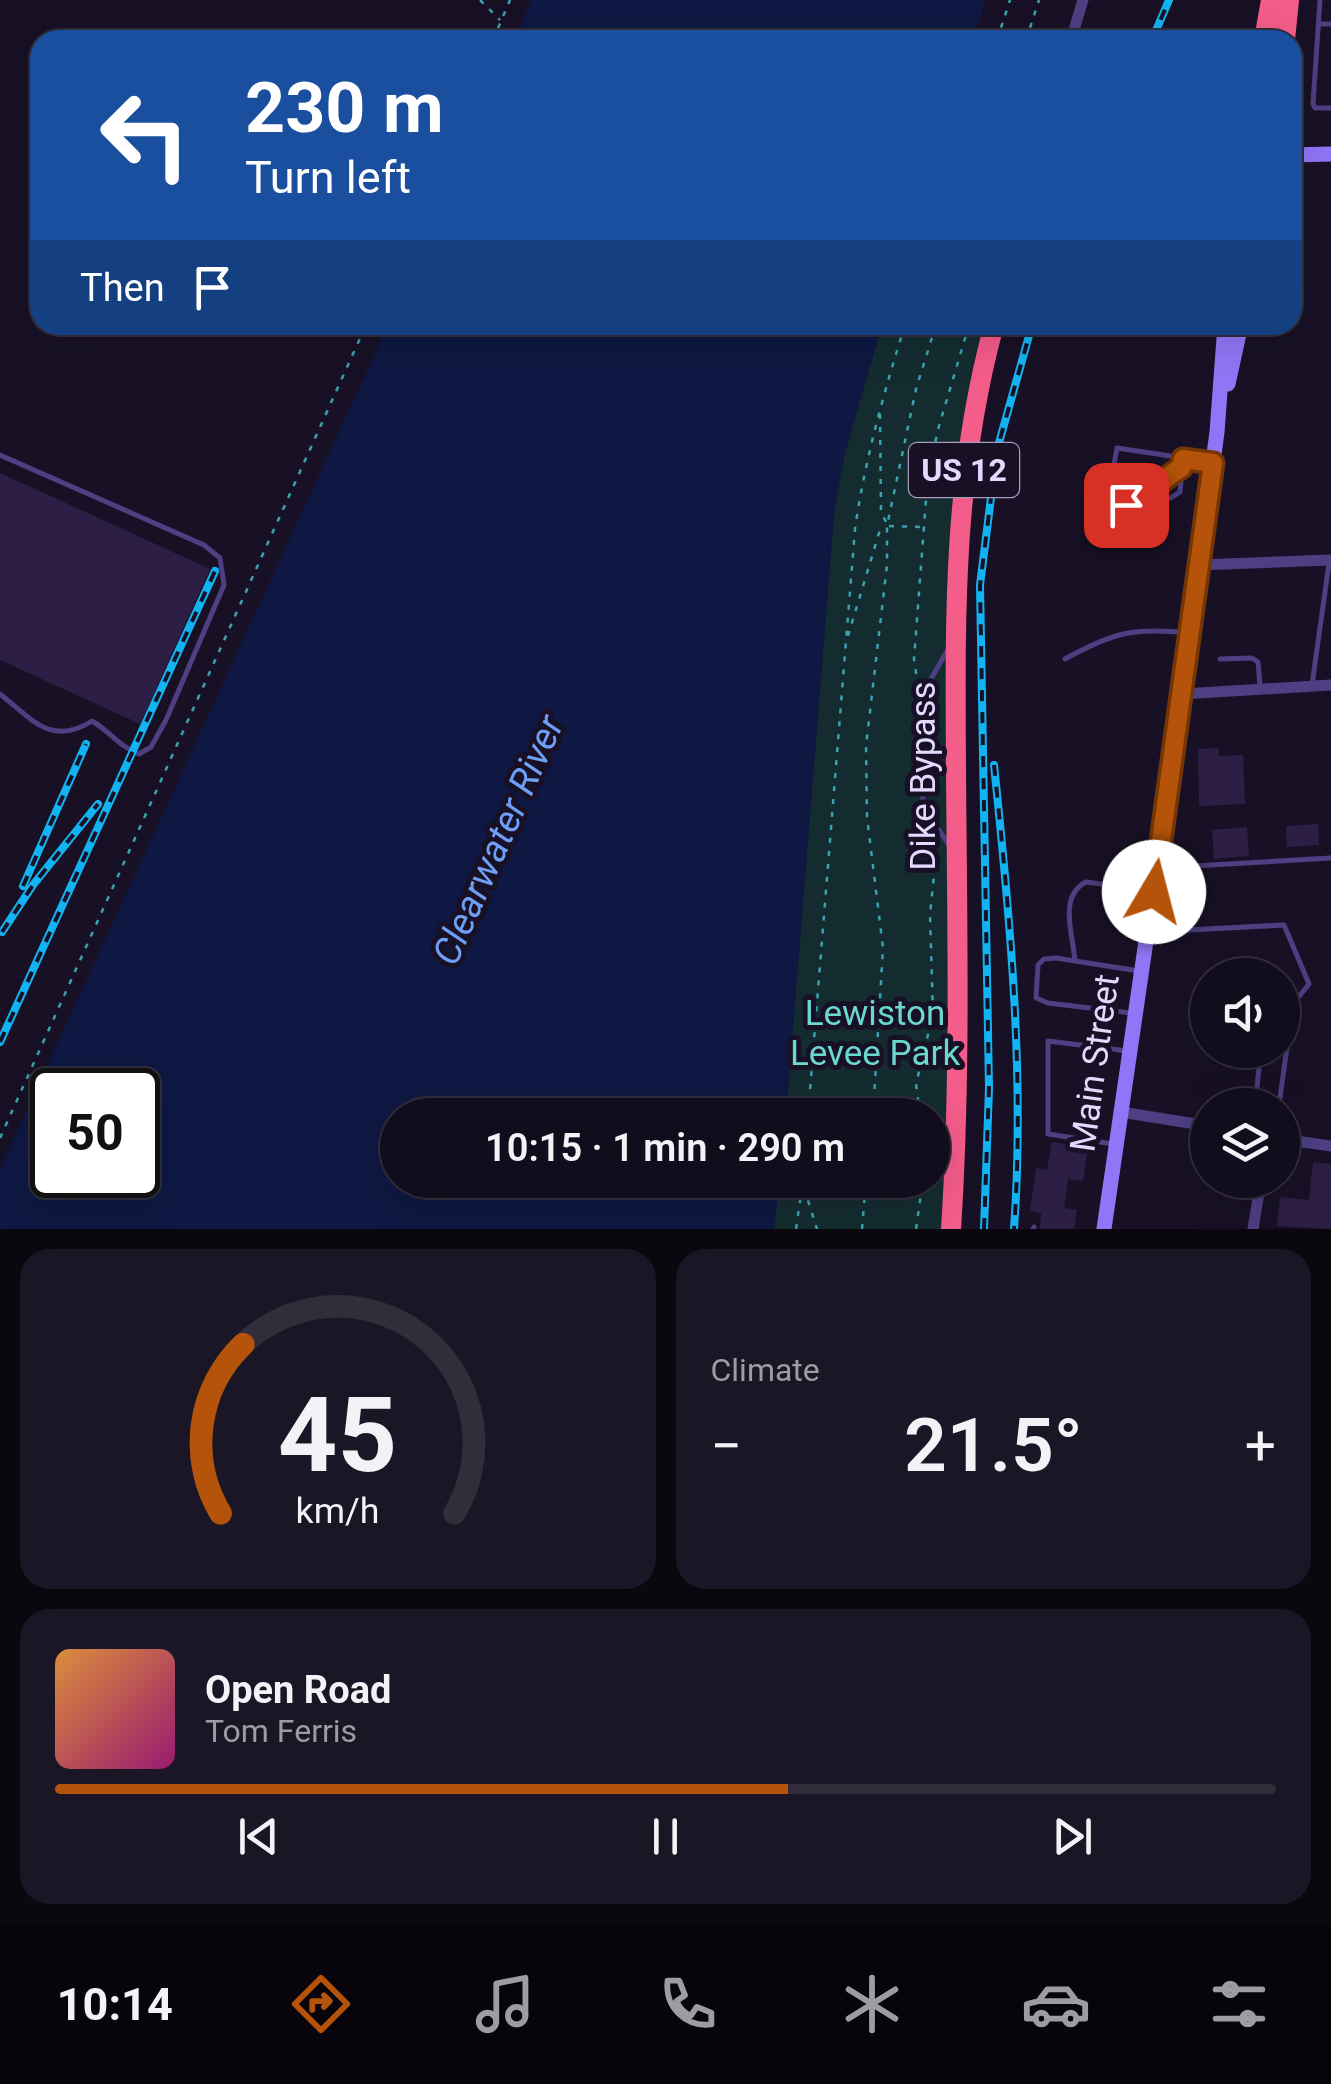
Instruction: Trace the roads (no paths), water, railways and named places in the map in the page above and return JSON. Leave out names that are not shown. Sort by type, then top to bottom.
[{"type":"highway","points":[[1266,30],[1271,0]]},
{"type":"highway","points":[[1286,30],[1288,0]]},
{"type":"highway","name":"Dike Bypass","points":[[952,1229],[958,1130],[956,547],[975,398],[991,335]]},
{"type":"main road","points":[[1302,155],[1331,154]]},
{"type":"main road","name":"Main Street","points":[[1104,1229],[1182,694],[1217,432],[1224,335]]},
{"type":"main road","name":"Main Street","points":[[1217,432],[1239,335]]},
{"type":"street","points":[[1074,30],[1084,0]]},
{"type":"street","points":[[1198,565],[1330,560]]},
{"type":"street","points":[[1182,694],[1331,685]]},
{"type":"street","points":[[1121,1112],[1190,1123]]},
{"type":"street","points":[[1300,1141],[1331,1146]]},
{"type":"street","points":[[1253,1229],[1258,1198]]},
{"type":"lane","points":[[1320,0],[1313,104],[1315,108],[1331,108]]},
{"type":"lane","points":[[1319,24],[1331,24]]},
{"type":"lane","points":[[1183,459],[1180,492],[1154,508],[1126,505],[1108,498],[1117,448],[1213,463]]},
{"type":"lane","points":[[0,455],[204,545],[220,558],[224,585],[166,720],[150,747],[139,754],[118,746],[110,731],[92,721],[63,734],[49,732],[0,694]]},
{"type":"lane","points":[[1137,504],[1181,468]]},
{"type":"lane","points":[[1312,686],[1330,560]]},
{"type":"lane","points":[[955,619],[946,652],[923,693],[923,806],[957,862]]},
{"type":"lane","points":[[1064,659],[1116,633],[1154,629],[1190,633]]},
{"type":"lane","points":[[1220,660],[1252,658],[1258,662],[1261,689]]},
{"type":"lane","points":[[1157,868],[1331,858]]},
{"type":"lane","points":[[1074,960],[1069,915],[1070,896],[1077,887],[1086,882],[1154,892]]},
{"type":"lane","points":[[1148,932],[1284,924],[1309,984],[1293,1004],[1281,1088]]},
{"type":"lane","points":[[1136,1014],[1048,1004],[1036,998],[1038,965],[1044,959],[1074,960],[1142,971]]},
{"type":"lane","points":[[1116,1144],[1048,1134],[1048,1040],[1130,1052]]},
{"type":"water","points":[[531,0],[986,0],[976,30],[519,30]]},
{"type":"water","name":"Clearwater River","points":[[383,335],[879,335],[844,456],[834,513],[787,1098],[380,1098],[380,1198],[778,1198],[774,1229],[0,1229],[0,1168],[30,1103],[30,1198],[160,1198],[160,1068],[46,1068]]},
{"type":"railway","points":[[1156,30],[1169,0]]},
{"type":"railway","points":[[984,1229],[989,1088],[980,585],[997,450],[1029,335]]},
{"type":"railway","points":[[0,1042],[215,571]]},
{"type":"railway","points":[[23,886],[86,744]]},
{"type":"railway","points":[[994,765],[1017,1055],[1014,1229]]},
{"type":"railway","points":[[2,932],[33,885],[98,804]]},
{"type":"park label","name":"Lewiston Levee Park","points":[[875,1033]]}]
